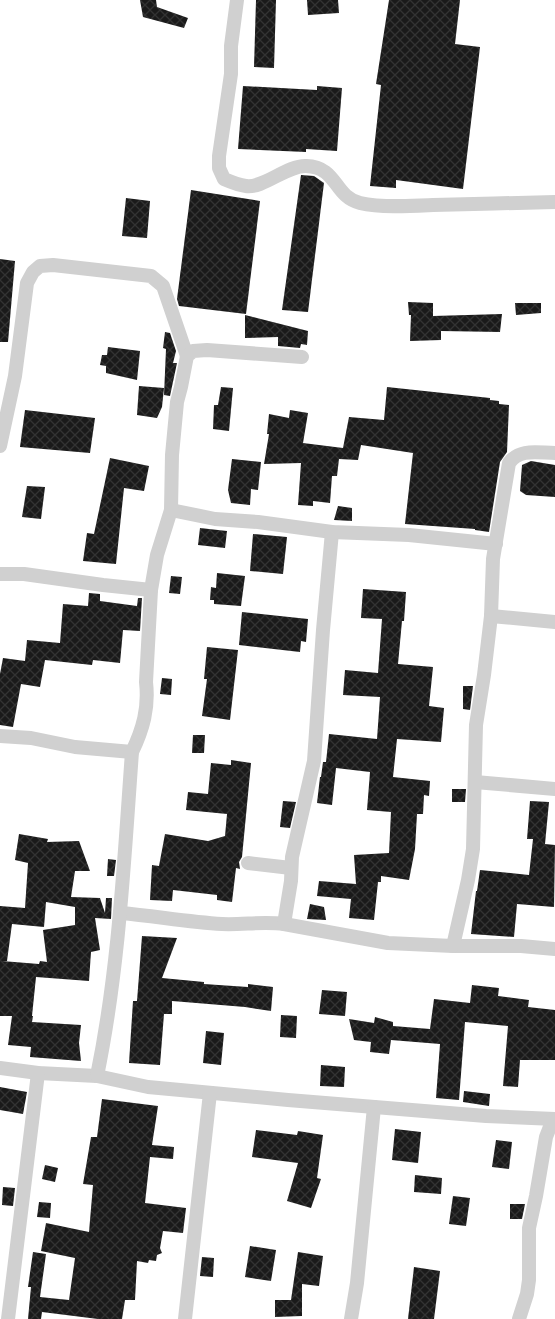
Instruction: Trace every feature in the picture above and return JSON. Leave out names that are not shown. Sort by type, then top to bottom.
[{"type":"street","points":[[237,0],[231,46],[231,74],[219,156],[220,168],[224,179],[247,187],[292,168],[305,166],[321,168],[331,176],[343,194],[362,203],[397,206],[555,202]]},
{"type":"street","points":[[0,446],[15,376],[26,290],[33,272],[40,266],[53,265],[151,276],[163,286],[186,356],[177,402],[173,437],[171,510],[157,555],[151,590],[146,710],[142,729],[132,752],[121,913],[109,1014],[97,1076]]},
{"type":"street","points":[[186,356],[193,351],[207,350],[302,356]]},
{"type":"street","points":[[453,946],[471,858],[476,782],[476,726],[491,616],[493,559],[509,464],[520,453],[555,453]]},
{"type":"street","points":[[171,510],[215,519],[258,522],[332,532],[409,535],[496,544]]},
{"type":"street","points":[[284,924],[291,882],[290,868],[292,857],[314,761],[332,532]]},
{"type":"street","points":[[0,574],[24,574],[151,590]]},
{"type":"street","points":[[491,616],[555,622]]},
{"type":"street","points":[[0,736],[22,737],[75,747],[132,752]]},
{"type":"street","points":[[476,782],[555,789]]},
{"type":"street","points":[[248,863],[290,868]]},
{"type":"street","points":[[121,913],[224,924],[268,922],[388,943],[453,946],[520,946],[555,949]]},
{"type":"street","points":[[0,1068],[38,1073],[97,1076],[148,1087],[210,1093],[486,1116],[554,1119],[546,1137],[529,1228],[529,1280],[520,1319]]},
{"type":"street","points":[[8,1319],[38,1073]]},
{"type":"street","points":[[185,1319],[210,1093]]},
{"type":"street","points":[[351,1319],[357,1283],[374,1106]]},
{"type":"building","points":[[140,0],[156,0],[157,7],[188,18],[184,28],[143,17]]},
{"type":"building","points":[[256,0],[276,0],[274,68],[254,67]]},
{"type":"building","points":[[307,0],[338,0],[339,13],[308,15]]},
{"type":"building","points":[[389,0],[460,0],[455,44],[480,47],[463,189],[396,180],[396,188],[370,186],[381,85],[376,84]]},
{"type":"building","points":[[243,86],[317,90],[317,86],[342,88],[337,151],[306,149],[306,152],[238,149]]},
{"type":"building","points":[[301,175],[314,176],[324,183],[308,312],[282,310]]},
{"type":"building","points":[[191,190],[260,201],[246,314],[179,306],[177,299]]},
{"type":"building","points":[[126,198],[150,201],[147,238],[122,236]]},
{"type":"building","points":[[0,259],[15,261],[8,342],[0,342]]},
{"type":"building","points":[[408,302],[433,303],[433,316],[502,314],[500,332],[441,331],[441,340],[410,341],[411,315],[409,315]]},
{"type":"building","points":[[515,303],[541,303],[541,313],[516,315]]},
{"type":"building","points":[[245,315],[308,331],[307,345],[301,344],[300,348],[278,346],[278,337],[245,338]]},
{"type":"building","points":[[165,332],[170,333],[176,351],[173,363],[177,363],[170,396],[164,395],[166,349],[163,348]]},
{"type":"building","points":[[108,347],[140,351],[137,380],[106,373],[106,366],[100,365],[102,355],[107,355]]},
{"type":"building","points":[[139,386],[164,388],[162,407],[157,418],[137,415]]},
{"type":"building","points":[[221,387],[233,388],[229,431],[213,429],[214,405],[218,405]]},
{"type":"building","points":[[387,387],[490,398],[490,400],[499,401],[499,404],[509,405],[507,452],[500,462],[489,532],[475,529],[405,524],[413,453],[361,445],[358,460],[339,459],[337,476],[332,476],[330,503],[313,501],[313,506],[298,505],[301,463],[264,464],[269,434],[267,434],[269,414],[289,418],[290,410],[308,413],[303,443],[343,448],[349,417],[384,420]]},
{"type":"building","points":[[25,410],[95,418],[90,453],[20,447]]},
{"type":"building","points":[[110,458],[149,466],[144,491],[124,488],[116,564],[83,561],[87,533],[94,534]]},
{"type":"building","points":[[232,459],[261,462],[258,490],[251,489],[250,505],[231,503],[228,490]]},
{"type":"building","points":[[531,461],[555,465],[555,497],[526,495],[520,491],[522,465]]},
{"type":"building","points":[[27,486],[45,487],[41,519],[22,517]]},
{"type":"building","points":[[338,506],[352,508],[352,521],[334,520]]},
{"type":"building","points":[[200,528],[227,531],[225,548],[198,545]]},
{"type":"building","points":[[253,534],[287,537],[283,574],[250,571]]},
{"type":"building","points":[[217,573],[245,576],[241,606],[214,604],[214,600],[210,600],[211,587],[216,588]]},
{"type":"building","points":[[171,576],[182,577],[180,594],[169,593]]},
{"type":"building","points":[[363,589],[406,592],[398,664],[433,667],[429,706],[444,708],[441,742],[397,739],[393,777],[430,781],[429,796],[424,795],[423,814],[417,814],[415,849],[409,880],[381,876],[381,882],[378,882],[374,920],[349,918],[351,899],[317,896],[319,881],[356,884],[354,855],[389,853],[391,812],[367,810],[370,772],[336,768],[332,805],[317,803],[323,762],[326,762],[329,734],[377,739],[380,697],[343,695],[345,670],[378,673],[382,619],[361,618]]},
{"type":"building","points":[[89,593],[100,594],[100,601],[137,606],[138,598],[142,598],[140,631],[123,630],[120,663],[93,660],[92,665],[45,660],[40,687],[21,684],[13,727],[0,725],[0,674],[3,658],[25,661],[27,640],[60,643],[63,604],[88,606]]},
{"type":"building","points":[[242,612],[308,619],[306,642],[301,641],[300,652],[239,645]]},
{"type":"building","points":[[207,647],[238,650],[230,720],[202,716],[207,679],[204,679]]},
{"type":"building","points":[[162,678],[172,679],[171,695],[160,694]]},
{"type":"building","points":[[463,686],[473,686],[470,710],[463,709]]},
{"type":"building","points":[[193,735],[205,735],[204,753],[192,753]]},
{"type":"building","points":[[231,760],[251,763],[242,857],[239,862],[240,869],[236,868],[232,902],[217,900],[217,895],[173,890],[172,901],[150,900],[152,865],[159,866],[165,834],[208,841],[225,836],[227,814],[186,810],[188,792],[208,794],[211,763],[231,765]]},
{"type":"building","points":[[452,789],[466,789],[465,802],[452,802]]},
{"type":"building","points":[[283,801],[296,802],[290,828],[280,827]]},
{"type":"building","points":[[530,801],[549,802],[545,844],[555,845],[554,907],[517,904],[514,937],[471,934],[480,870],[529,875],[533,839],[527,839]]},
{"type":"building","points":[[19,834],[48,839],[47,842],[79,841],[90,871],[75,871],[71,897],[100,898],[105,913],[106,898],[112,898],[111,919],[95,918],[100,950],[91,952],[89,981],[36,977],[32,1022],[81,1025],[79,1043],[81,1061],[30,1057],[31,1047],[8,1045],[12,1016],[0,1016],[0,906],[25,908],[28,863],[15,860]],"holes":[[[46,902],[75,907],[75,925],[43,930],[47,962],[40,961],[39,964],[2,961],[7,961],[12,924],[44,927]]]},
{"type":"building","points":[[108,859],[116,860],[114,876],[107,876]]},
{"type":"building","points":[[310,904],[324,907],[326,920],[307,919]]},
{"type":"building","points":[[142,936],[177,938],[162,978],[204,982],[204,984],[248,987],[248,984],[273,987],[271,1011],[172,1001],[172,1014],[164,1014],[160,1065],[129,1063],[133,1001],[137,1001]]},
{"type":"building","points":[[472,985],[499,988],[498,996],[529,1000],[528,1007],[555,1010],[555,1060],[520,1060],[518,1087],[503,1086],[508,1026],[465,1022],[459,1100],[436,1098],[440,1044],[391,1040],[389,1054],[370,1052],[371,1042],[354,1040],[349,1019],[374,1023],[375,1017],[393,1022],[393,1026],[430,1029],[434,999],[470,1003]]},
{"type":"building","points":[[322,990],[347,992],[345,1016],[319,1014]]},
{"type":"building","points":[[281,1015],[297,1016],[296,1038],[280,1037]]},
{"type":"building","points":[[206,1031],[224,1033],[221,1065],[203,1063]]},
{"type":"building","points":[[321,1065],[345,1067],[344,1087],[320,1086]]},
{"type":"building","points":[[0,1087],[27,1092],[23,1114],[0,1110]]},
{"type":"building","points":[[464,1091],[490,1094],[489,1106],[463,1102]]},
{"type":"building","points":[[102,1099],[158,1106],[152,1145],[174,1147],[173,1159],[150,1157],[145,1203],[186,1208],[183,1233],[163,1231],[160,1248],[162,1253],[157,1255],[156,1261],[149,1260],[148,1263],[137,1261],[135,1300],[125,1300],[122,1319],[98,1319],[42,1312],[41,1319],[28,1319],[31,1287],[28,1287],[33,1252],[46,1254],[40,1297],[69,1300],[75,1258],[41,1251],[46,1223],[89,1232],[93,1185],[83,1184],[91,1137],[97,1137]]},
{"type":"building","points":[[395,1129],[421,1132],[418,1163],[392,1160]]},
{"type":"building","points":[[256,1130],[297,1135],[298,1131],[323,1135],[317,1178],[321,1179],[311,1208],[287,1201],[298,1163],[252,1157]]},
{"type":"building","points":[[496,1140],[512,1142],[509,1169],[492,1167]]},
{"type":"building","points":[[45,1165],[58,1168],[55,1182],[42,1179]]},
{"type":"building","points":[[415,1175],[442,1178],[441,1194],[414,1192]]},
{"type":"building","points":[[3,1187],[15,1188],[13,1206],[2,1205]]},
{"type":"building","points":[[453,1196],[470,1198],[466,1226],[449,1224]]},
{"type":"building","points":[[39,1202],[51,1203],[50,1218],[37,1217]]},
{"type":"building","points":[[510,1204],[525,1204],[522,1219],[510,1219]]},
{"type":"building","points":[[250,1246],[276,1250],[271,1281],[245,1277]]},
{"type":"building","points":[[298,1252],[323,1256],[319,1286],[302,1284],[302,1316],[275,1317],[275,1300],[291,1300]]},
{"type":"building","points":[[202,1257],[214,1258],[213,1277],[200,1276]]},
{"type":"building","points":[[414,1267],[440,1271],[434,1319],[408,1319]]}]
